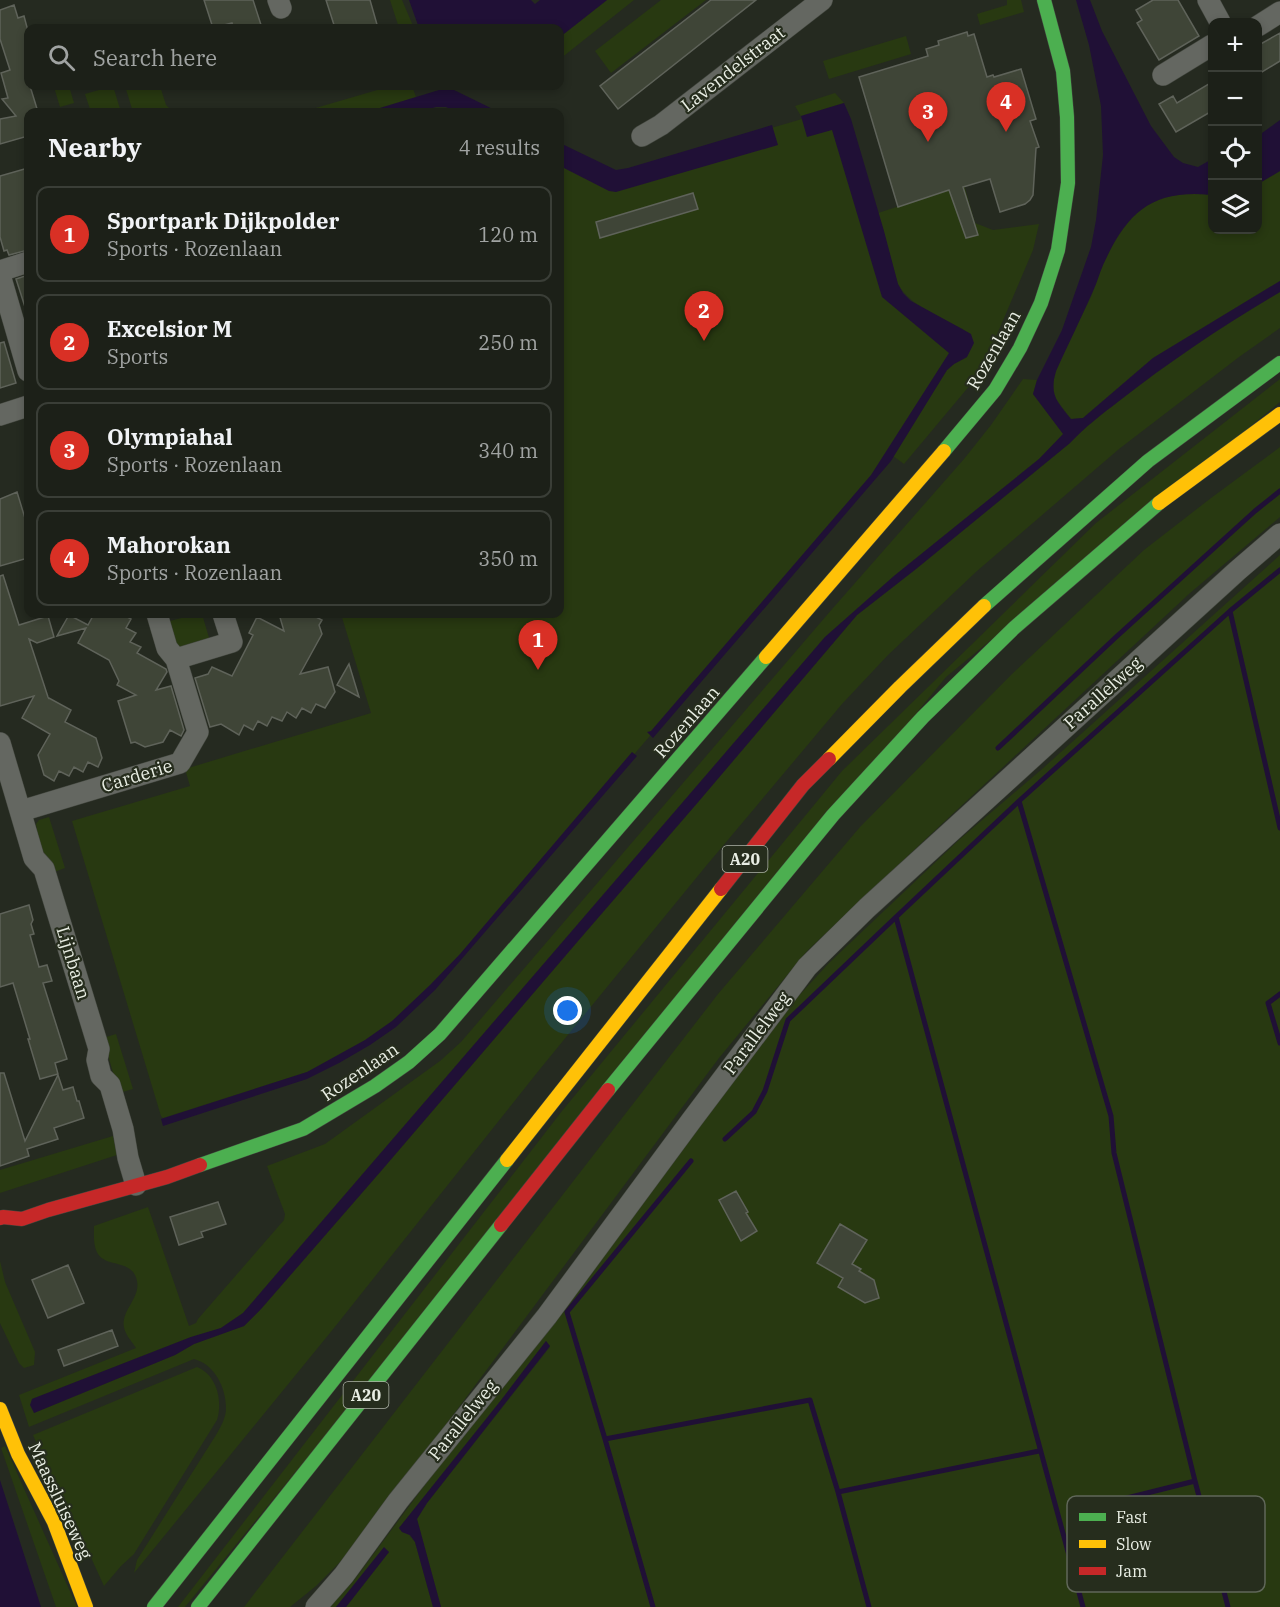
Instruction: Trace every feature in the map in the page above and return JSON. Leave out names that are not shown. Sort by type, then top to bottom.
[{"type":"main road","name":"Rozenlaan","points":[[8,1232],[22,1219],[167,1177],[303,1129],[375,1086],[409,1062],[440,1034],[995,390],[1020,348],[1041,303],[1058,250],[1068,183],[1067,117],[1063,70],[1044,0]]},
{"type":"main road","name":"A20","points":[[154,1607],[804,785],[992,598],[1148,461],[1280,363]]},
{"type":"main road","name":"A20","points":[[198,1607],[612,1084],[833,815],[923,717],[1014,628],[1168,495],[1280,414]]},
{"type":"main road","name":"Rozenlaan","points":[[0,1218],[22,1219]]},
{"type":"main road","name":"Maassluiseweg","points":[[0,1409],[18,1454],[54,1522],[86,1607]]},
{"type":"street","name":"Lavendelstraat","points":[[642,136],[661,125],[822,0]]},
{"type":"street","points":[[1208,0],[1218,18]]},
{"type":"street","points":[[1262,23],[1280,12]]},
{"type":"street","points":[[1163,75],[1208,47]]},
{"type":"street","points":[[24,264],[0,273],[24,357]]},
{"type":"street","points":[[0,415],[24,407]]},
{"type":"street","name":"Parallelweg","points":[[316,1607],[344,1575],[398,1501],[547,1316],[807,968],[867,908],[1280,534]]},
{"type":"street","name":"Carderie","points":[[21,811],[180,763],[198,732],[176,659],[167,648],[158,618]]},
{"type":"street","points":[[176,659],[232,642],[224,618]]},
{"type":"street","name":"Lijnbaan","points":[[0,743],[34,858],[44,869],[48,880],[99,1049],[97,1060],[102,1076],[110,1085],[123,1129],[135,1185]]},
{"type":"green space","points":[[390,0],[402,0],[412,24],[398,24]]},
{"type":"green space","points":[[607,0],[634,0],[564,56],[564,34]]},
{"type":"green space","points":[[661,0],[706,0],[611,73],[595,51]]},
{"type":"green space","points":[[1007,0],[1021,0],[1024,12],[980,25],[977,14],[1007,5]]},
{"type":"green space","points":[[906,36],[911,54],[829,79],[823,61]]},
{"type":"green space","points":[[55,90],[70,90],[74,103],[60,107]]},
{"type":"green space","points":[[99,90],[114,90],[120,108],[90,108],[85,94]]},
{"type":"green space","points":[[126,90],[161,90],[169,108],[132,108]]},
{"type":"green space","points":[[377,90],[413,90],[416,97],[380,108],[316,108]]},
{"type":"green space","points":[[835,93],[844,103],[801,116],[795,106]]},
{"type":"green space","points":[[837,110],[890,296],[957,350],[876,473],[453,965],[389,1028],[329,1065],[163,1118],[72,821],[190,786],[185,769],[371,713],[342,618],[564,618],[564,153],[612,175]]},
{"type":"green space","points":[[1280,171],[1280,281],[1153,358],[1083,418],[1071,419],[1053,395],[1054,379],[1065,348],[1090,299],[1112,246],[1122,230],[1144,207],[1158,200],[1191,194],[1208,195],[1208,234],[1262,234],[1262,182]]},
{"type":"green space","points":[[964,185],[975,223],[993,230],[1039,224],[1033,250],[981,372],[904,464],[893,456],[947,370],[967,357],[964,330],[919,305],[898,284],[878,213]]},
{"type":"green space","points":[[1280,292],[1280,328],[1119,449],[977,571],[888,655],[842,704],[540,1069],[334,1328],[134,1573],[137,1560],[220,1428],[226,1408],[224,1392],[213,1371],[194,1359],[29,1427],[19,1395],[136,1348],[124,1326],[126,1313],[136,1294],[135,1274],[125,1266],[107,1261],[98,1254],[94,1226],[148,1207],[189,1326],[196,1323],[284,1220],[285,1214],[267,1166],[325,1144],[440,1061],[461,1042],[833,608],[964,459],[1023,379],[1037,380],[1033,394],[1064,434],[1039,459],[894,576],[825,637],[243,1313],[221,1328],[191,1337],[32,1399],[34,1413],[175,1355],[194,1344],[244,1326],[381,1171],[857,615],[1138,386],[1238,317]]},
{"type":"green space","points":[[1280,379],[1280,402],[946,677],[185,1607],[178,1607],[562,1111],[842,771],[1096,523]]},
{"type":"green space","points":[[1280,447],[1280,517],[1190,593],[807,951],[719,1058],[415,1466],[340,1562],[290,1607],[244,1607],[718,994],[860,827],[1012,674],[1144,550]]},
{"type":"green space","points":[[1280,555],[1280,1607],[441,1607],[417,1519],[427,1503],[550,1347],[546,1341],[399,1528],[415,1542],[433,1607],[346,1607],[389,1552],[384,1548],[336,1607],[328,1607],[355,1579],[783,1013],[829,963],[960,839],[1041,770]]},
{"type":"green space","points":[[182,618],[203,618],[210,641],[180,652],[166,622]]},
{"type":"green space","points":[[49,817],[65,868],[52,873],[40,855],[32,832],[37,830],[36,824],[39,820]]},
{"type":"green space","points":[[116,1034],[133,1089],[119,1093],[103,1038]]},
{"type":"green space","points":[[113,1136],[117,1155],[0,1193],[0,1170]]},
{"type":"green space","points":[[0,1261],[5,1282],[35,1352],[34,1365],[24,1368],[19,1363],[0,1323]]},
{"type":"green space","points":[[197,1367],[209,1376],[217,1389],[219,1413],[217,1420],[134,1554],[104,1586],[33,1435]]},
{"type":"green space","points":[[5,1446],[77,1607],[56,1607],[1,1448]]},
{"type":"shaded area","points":[[409,0],[531,0],[535,4],[540,0],[607,0],[564,34],[564,24],[418,24]]},
{"type":"shaded area","points":[[1076,0],[1090,0],[1102,31],[1151,126],[1174,157],[1183,163],[1198,167],[1208,161],[1208,195],[1173,196],[1157,201],[1132,218],[1122,231],[1103,265],[1056,371],[1053,386],[1062,408],[1071,419],[1083,418],[1153,358],[1280,281],[1280,292],[1238,317],[1138,386],[857,615],[381,1171],[244,1326],[194,1344],[175,1355],[34,1413],[30,1405],[32,1399],[191,1337],[221,1328],[243,1313],[825,637],[894,576],[1039,459],[1063,434],[1033,394],[1037,380],[1062,330],[1091,247],[1096,220],[1103,155],[1101,106],[1089,45]]},
{"type":"shaded area","points":[[439,90],[454,90],[491,108],[436,107],[380,108]]},
{"type":"shaded area","points":[[844,103],[851,119],[898,284],[911,301],[971,334],[974,343],[967,357],[947,370],[891,461],[653,738],[647,732],[651,731],[871,475],[949,353],[882,297],[832,130],[807,137],[801,116]]},
{"type":"shaded area","points":[[1280,120],[1280,171],[1262,182],[1262,180],[1262,133]]},
{"type":"shaded area","points":[[772,125],[778,145],[616,192],[609,191],[564,168],[564,145],[616,170]]},
{"type":"shaded area","points":[[632,752],[637,756],[435,990],[396,1027],[370,1045],[307,1079],[163,1126],[161,1119],[307,1072],[365,1040],[392,1021],[460,954]]},
{"type":"shaded area","points":[[546,1341],[550,1346],[427,1503],[417,1519],[441,1607],[433,1607],[415,1542],[410,1535],[399,1528]]},
{"type":"shaded area","points":[[0,1480],[41,1607],[0,1607]]},
{"type":"shaded area","points":[[384,1547],[389,1552],[346,1607],[336,1607]]},
{"type":"building","points":[[204,0],[253,0],[261,24],[232,23],[212,24]]},
{"type":"building","points":[[326,0],[370,0],[377,24],[334,24]]},
{"type":"building","points":[[711,0],[756,0],[618,109],[600,86]]},
{"type":"building","points":[[1153,0],[1178,0],[1199,36],[1159,60],[1137,23],[1142,20],[1136,10]]},
{"type":"building","points":[[14,5],[18,18],[24,16],[26,24],[24,24],[24,90],[31,90],[37,108],[24,108],[24,137],[0,144],[0,119],[16,116],[2,99],[8,98],[1,73],[10,70],[0,39],[0,10]]},
{"type":"building","points":[[967,32],[968,36],[974,34],[987,77],[1021,69],[1036,119],[1030,121],[1039,147],[1036,148],[1033,195],[1025,204],[1000,212],[990,179],[963,187],[978,235],[966,238],[949,190],[898,207],[859,77],[928,56],[926,49],[939,45],[938,41]]},
{"type":"building","points":[[1280,33],[1280,61],[1262,72],[1262,43]]},
{"type":"building","points":[[1208,84],[1208,113],[1176,132],[1159,104],[1173,96],[1177,103]]},
{"type":"building","points":[[24,169],[24,251],[9,255],[7,250],[4,251],[0,237],[0,176]]},
{"type":"building","points":[[693,193],[698,209],[600,238],[596,222]]},
{"type":"building","points":[[24,276],[24,304],[16,279]]},
{"type":"building","points":[[4,342],[16,383],[0,388],[0,343]]},
{"type":"building","points":[[17,492],[24,515],[24,559],[0,566],[0,499]]},
{"type":"building","points":[[3,575],[19,625],[49,618],[54,637],[37,643],[29,639],[48,697],[71,710],[65,722],[96,738],[102,758],[98,767],[88,762],[83,772],[74,767],[69,776],[59,771],[54,781],[44,775],[38,755],[50,734],[22,718],[34,696],[0,706],[0,576]]},
{"type":"building","points":[[67,618],[75,618],[88,625],[92,618],[131,619],[126,628],[136,633],[130,642],[141,647],[137,653],[166,669],[167,672],[156,690],[171,686],[184,730],[181,736],[170,730],[163,742],[145,747],[135,742],[131,743],[118,701],[136,695],[117,685],[119,681],[109,660],[78,643],[86,628],[57,636]]},
{"type":"building","points":[[256,618],[284,631],[280,618],[318,618],[322,620],[319,625],[322,634],[300,674],[328,667],[335,692],[325,708],[316,704],[311,713],[302,708],[296,718],[287,712],[282,721],[272,717],[267,726],[258,721],[253,730],[244,725],[239,735],[221,724],[210,727],[195,678],[208,674],[212,667],[232,676],[253,635],[249,633]]},
{"type":"building","points":[[349,664],[359,697],[337,685]]},
{"type":"building","points":[[29,905],[34,934],[30,935],[39,967],[47,965],[52,981],[43,983],[67,1059],[55,1063],[58,1074],[40,1079],[13,983],[0,987],[0,914]]},
{"type":"building","points":[[0,1073],[4,1073],[25,1141],[58,1075],[63,1090],[73,1087],[84,1118],[54,1128],[58,1139],[27,1149],[29,1156],[0,1166]]},
{"type":"building","points":[[736,1191],[757,1231],[741,1241],[719,1200]]},
{"type":"building","points":[[218,1202],[226,1224],[201,1232],[203,1237],[179,1245],[170,1217]]},
{"type":"building","points":[[840,1224],[867,1240],[852,1264],[874,1280],[879,1298],[865,1303],[838,1287],[843,1278],[817,1263]]},
{"type":"building","points":[[68,1265],[84,1303],[48,1318],[32,1280]]},
{"type":"building","points":[[112,1330],[118,1346],[64,1366],[58,1350]]},
{"type":"waterway","points":[[998,748],[1115,638],[1280,491]]},
{"type":"waterway","points":[[1230,611],[1280,570]]},
{"type":"waterway","points":[[1019,801],[1230,611],[1280,828]]},
{"type":"waterway","points":[[1067,1548],[896,917],[1019,801],[1111,1116],[1114,1153],[1195,1481]]},
{"type":"waterway","points":[[725,1139],[754,1112],[765,1091],[788,1020],[896,917]]},
{"type":"waterway","points":[[1280,994],[1268,1003],[1280,1043]]},
{"type":"waterway","points":[[691,1161],[567,1312],[605,1439],[810,1400],[838,1492]]},
{"type":"waterway","points":[[605,1439],[653,1607]]},
{"type":"waterway","points":[[869,1607],[838,1492],[1039,1451]]},
{"type":"waterway","points":[[1135,1496],[1195,1481],[1199,1496]]},
{"type":"waterway","points":[[1079,1592],[1083,1607]]},
{"type":"waterway","points":[[1224,1592],[1228,1607]]},
{"type":"traffic: fast","points":[[944,451],[995,390],[1020,348],[1041,303],[1058,250],[1068,183],[1067,117],[1063,71],[1044,0]]},
{"type":"traffic: fast","points":[[984,606],[1148,461],[1280,363]]},
{"type":"traffic: fast","points":[[608,1090],[833,815],[923,717],[1014,628],[1159,503]]},
{"type":"traffic: fast","points":[[200,1165],[303,1129],[375,1086],[409,1062],[440,1034],[766,657]]},
{"type":"traffic: fast","points":[[154,1607],[507,1160]]},
{"type":"traffic: fast","points":[[198,1607],[501,1225]]},
{"type":"traffic: slow","points":[[1159,503],[1280,414]]},
{"type":"traffic: slow","points":[[766,657],[944,451]]},
{"type":"traffic: slow","points":[[829,759],[984,606]]},
{"type":"traffic: slow","points":[[507,1160],[721,889]]},
{"type":"traffic: slow","points":[[0,1409],[18,1454],[54,1522],[86,1607]]},
{"type":"traffic: jam","points":[[721,889],[803,785],[829,759]]},
{"type":"traffic: jam","points":[[501,1225],[608,1090]]},
{"type":"traffic: jam","points":[[0,1218],[22,1219],[167,1177],[200,1165]]},
{"type":"place","name":"Mahorokan","points":[[1006,132]]},
{"type":"place","name":"Olympiahal","points":[[928,142]]},
{"type":"place","name":"Excelsior M","points":[[704,341]]},
{"type":"place","name":"Sportpark Dijkpolder","points":[[538,670]]}]
